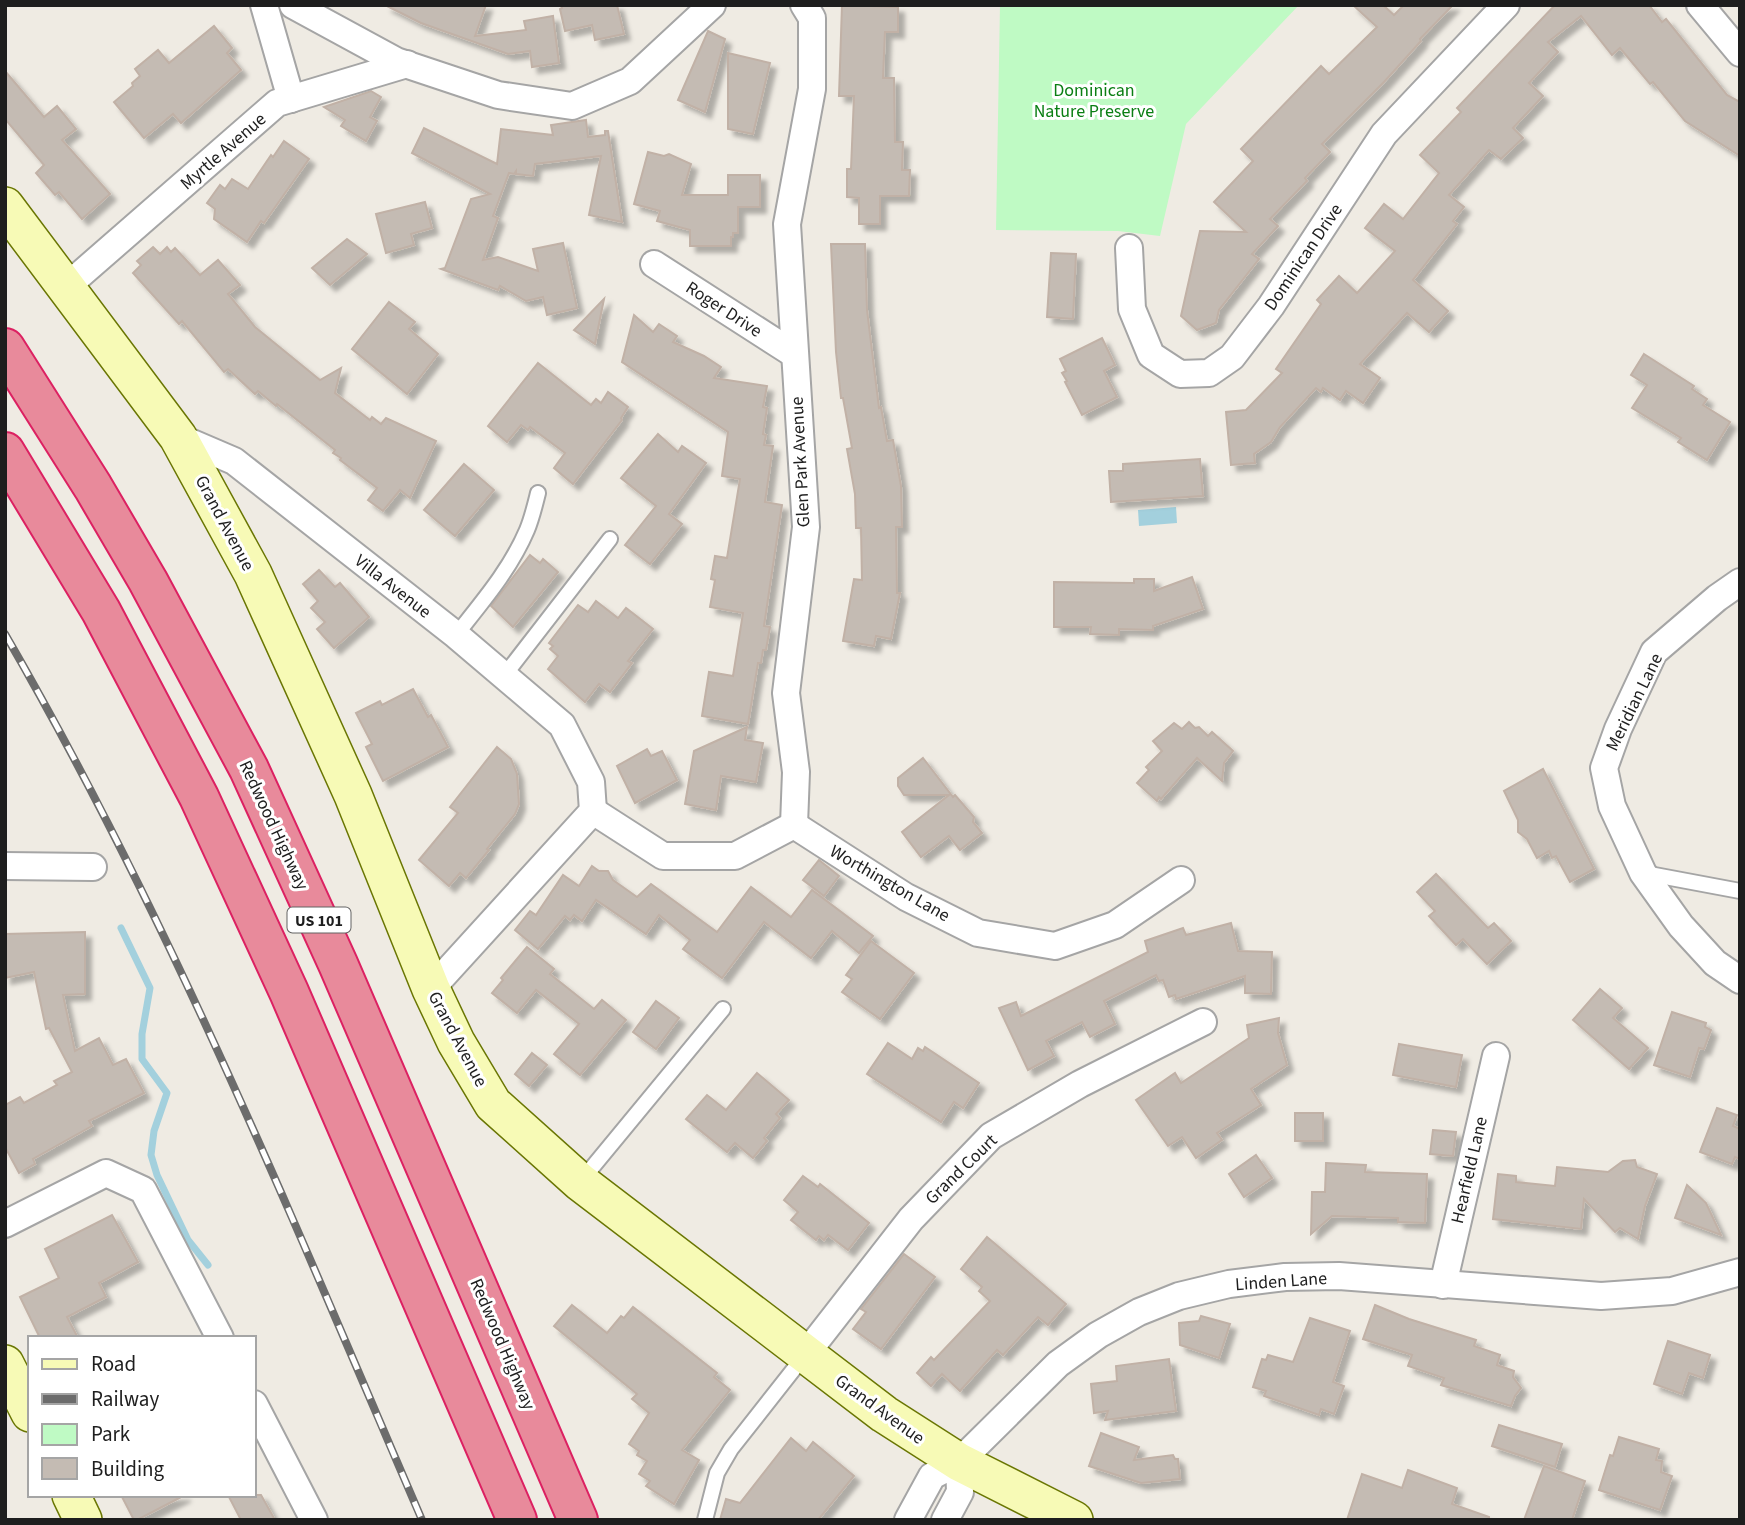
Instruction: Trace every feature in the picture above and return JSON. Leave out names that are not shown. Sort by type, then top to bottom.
[{"type":"highway","name":"Redwood Highway","points":[[5,348],[80,465],[148,581],[248,769],[338,964],[578,1520]]},
{"type":"highway","name":"US 101","points":[[5,452],[101,611],[205,809],[283,980],[517,1520]]},
{"type":"street","points":[[264,5],[291,99]]},
{"type":"street","points":[[293,5],[396,61],[498,95],[572,106],[630,81],[712,5]]},
{"type":"street","name":"Glen Park Avenue","points":[[794,825],[796,772],[786,694],[806,527],[787,224],[812,89],[812,18],[804,5]]},
{"type":"street","name":"Dominican Drive","points":[[1129,248],[1132,309],[1151,355],[1180,374],[1209,373],[1232,357],[1271,306],[1384,134],[1506,5]]},
{"type":"street","points":[[1700,5],[1740,53]]},
{"type":"street","name":"Myrtle Avenue","points":[[66,286],[278,103],[407,64]]},
{"type":"street","points":[[5,206],[178,437]]},
{"type":"street","name":"Roger Drive","points":[[654,264],[794,354]]},
{"type":"street","name":"Villa Avenue","points":[[178,437],[234,461],[456,635],[562,725],[591,782],[593,811]]},
{"type":"street","name":"Grand Avenue","points":[[178,437],[253,575],[353,795],[431,989],[456,1042],[493,1104],[580,1182],[805,1355],[904,1427],[959,1462],[1074,1520]]},
{"type":"street","name":"Meridian Lane","points":[[1740,582],[1717,598],[1654,652],[1618,729],[1604,768],[1612,806],[1643,873],[1715,963],[1740,980]]},
{"type":"street","points":[[431,989],[593,811],[663,856],[735,856],[794,825]]},
{"type":"street","name":"Worthington Lane","points":[[794,825],[906,897],[978,933],[1055,947],[1115,925],[1181,880]]},
{"type":"street","points":[[5,866],[93,867]]},
{"type":"street","name":"Grand Court","points":[[805,1355],[911,1219],[991,1136],[1080,1084],[1203,1022]]},
{"type":"street","name":"Hearfield Lane","points":[[1443,1285],[1496,1056]]},
{"type":"street","points":[[5,1224],[106,1173],[144,1190],[219,1336]]},
{"type":"street","name":"Linden Lane","points":[[908,1520],[932,1476],[959,1462],[1058,1364],[1098,1335],[1139,1312],[1179,1296],[1229,1284],[1285,1277],[1339,1276],[1601,1296],[1672,1291],[1740,1272]]},
{"type":"street","points":[[5,1364],[28,1409]]},
{"type":"street","points":[[256,1408],[314,1520]]},
{"type":"street","points":[[945,1520],[960,1492],[959,1462]]},
{"type":"street","points":[[72,1497],[83,1520]]},
{"type":"lane","points":[[456,635],[512,559],[527,530],[538,493]]},
{"type":"lane","points":[[504,676],[610,539]]},
{"type":"lane","points":[[1643,873],[1740,891]]},
{"type":"lane","points":[[580,1182],[723,1009]]},
{"type":"lane","points":[[705,1520],[717,1473],[731,1449],[805,1355]]},
{"type":"green space","name":"Dominican Nature Preserve","points":[[1000,5],[1299,5],[1186,124],[1160,236],[1118,231],[996,230]]},
{"type":"water","points":[[1176,507],[1177,523],[1139,526],[1138,510]]},
{"type":"building","points":[[385,5],[486,5],[475,36],[526,30],[524,21],[553,16],[559,63],[532,67],[530,51],[508,54],[421,23]]},
{"type":"building","points":[[561,5],[617,5],[624,34],[595,40],[592,25],[565,31]]},
{"type":"building","points":[[842,5],[898,7],[898,32],[885,32],[883,78],[894,78],[895,142],[903,142],[902,170],[910,170],[909,196],[880,196],[880,224],[859,224],[859,198],[847,197],[854,96],[839,96]]},
{"type":"building","points":[[1353,5],[1383,5],[1394,15],[1404,5],[1453,5],[1384,82],[1322,144],[1330,152],[1305,178],[1307,181],[1270,219],[1278,226],[1252,254],[1259,259],[1219,310],[1216,323],[1197,330],[1181,316],[1200,231],[1246,232],[1214,202],[1253,161],[1241,149],[1321,66],[1329,74],[1377,27]]},
{"type":"building","points":[[1555,5],[1649,5],[1662,22],[1666,19],[1727,95],[1740,102],[1740,156],[1685,121],[1620,48],[1612,55],[1581,16],[1548,42],[1558,52],[1529,83],[1543,96],[1513,128],[1523,138],[1501,159],[1489,150],[1449,195],[1464,207],[1453,221],[1457,224],[1413,280],[1448,311],[1429,332],[1407,313],[1360,364],[1380,378],[1363,403],[1346,391],[1340,400],[1323,388],[1321,392],[1316,388],[1280,427],[1271,442],[1254,454],[1255,463],[1231,465],[1226,412],[1246,410],[1282,373],[1276,369],[1321,304],[1317,300],[1339,276],[1357,293],[1395,251],[1365,228],[1384,204],[1403,219],[1439,173],[1420,155],[1461,112],[1457,108]]},
{"type":"building","points":[[214,26],[232,48],[227,53],[241,70],[181,123],[173,114],[144,138],[114,102],[133,86],[132,83],[140,76],[135,69],[158,50],[169,63]]},
{"type":"building","points":[[708,31],[725,39],[705,112],[678,100]]},
{"type":"building","points":[[728,53],[770,63],[753,134],[728,129]]},
{"type":"building","points":[[5,71],[44,117],[57,106],[76,129],[62,140],[110,194],[82,219],[59,192],[55,195],[36,173],[44,165],[5,119]]},
{"type":"building","points":[[371,91],[381,97],[370,117],[377,121],[366,141],[341,126],[345,120],[324,107]]},
{"type":"building","points":[[586,120],[588,137],[605,135],[605,131],[608,131],[622,222],[589,215],[601,156],[535,164],[533,176],[516,174],[516,171],[514,174],[509,173],[493,216],[498,218],[483,260],[498,257],[538,271],[533,249],[563,243],[577,308],[547,315],[543,297],[526,301],[500,286],[498,290],[441,269],[445,268],[471,199],[490,194],[412,153],[424,128],[497,164],[501,129],[553,135],[551,125]]},
{"type":"building","points":[[284,141],[309,159],[264,223],[261,221],[247,242],[214,219],[215,209],[207,203],[220,185],[225,189],[232,179],[248,189]]},
{"type":"building","points":[[648,152],[664,156],[669,154],[691,164],[682,195],[728,195],[728,175],[760,175],[760,207],[738,207],[738,233],[733,233],[731,246],[690,246],[690,230],[657,221],[660,211],[634,204]]},
{"type":"building","points":[[425,202],[432,228],[411,234],[414,245],[386,253],[376,214]]},
{"type":"building","points":[[347,239],[367,254],[330,285],[312,268]]},
{"type":"building","points":[[831,244],[865,244],[867,310],[879,408],[881,407],[887,441],[893,440],[901,486],[902,527],[896,527],[897,593],[900,593],[891,639],[876,636],[874,646],[843,641],[854,579],[862,580],[861,528],[856,528],[855,494],[847,449],[852,448],[841,398],[836,352]]},
{"type":"building","points":[[153,247],[160,254],[167,247],[171,252],[175,248],[200,275],[218,260],[240,285],[228,294],[255,327],[320,380],[341,368],[335,393],[370,420],[372,417],[381,424],[386,418],[436,441],[410,498],[400,490],[383,511],[368,500],[377,488],[340,460],[341,458],[333,453],[335,450],[277,404],[276,406],[258,391],[255,394],[228,369],[224,372],[182,321],[179,324],[133,273],[141,265],[137,261]]},
{"type":"building","points":[[1051,253],[1076,254],[1073,319],[1047,317]]},
{"type":"building","points":[[604,299],[595,344],[574,330]]},
{"type":"building","points":[[389,302],[415,322],[409,329],[438,354],[407,394],[352,349]]},
{"type":"building","points":[[634,315],[653,332],[659,324],[677,336],[673,342],[721,367],[714,378],[767,386],[763,407],[767,408],[764,445],[773,446],[765,502],[782,505],[764,626],[770,627],[766,650],[763,650],[761,663],[758,663],[748,724],[702,716],[709,672],[733,676],[743,613],[710,607],[715,580],[711,579],[715,556],[727,558],[740,479],[722,476],[728,432],[622,362]]},
{"type":"building","points":[[1102,338],[1115,365],[1104,371],[1117,397],[1082,415],[1065,382],[1067,381],[1062,373],[1066,371],[1060,359]]},
{"type":"building","points":[[1644,354],[1694,386],[1692,389],[1707,399],[1703,405],[1730,422],[1707,460],[1678,442],[1681,438],[1632,408],[1647,385],[1631,375]]},
{"type":"building","points":[[538,363],[591,405],[596,399],[601,403],[608,392],[628,407],[622,420],[573,484],[554,468],[565,453],[530,427],[528,430],[521,425],[507,442],[488,426]]},
{"type":"building","points":[[658,434],[678,452],[682,446],[706,463],[669,514],[682,524],[650,564],[625,545],[656,506],[621,478]]},
{"type":"building","points":[[1200,459],[1203,496],[1111,502],[1109,471],[1123,471],[1123,464]]},
{"type":"building","points":[[464,464],[494,490],[455,536],[424,510]]},
{"type":"building","points":[[530,555],[540,563],[543,559],[558,572],[513,627],[491,606]]},
{"type":"building","points":[[319,570],[335,587],[340,583],[369,617],[334,648],[317,629],[325,622],[311,608],[318,601],[303,584]]},
{"type":"building","points":[[1192,577],[1203,609],[1153,626],[1153,630],[1119,629],[1119,635],[1090,634],[1091,627],[1054,627],[1054,582],[1134,583],[1134,579],[1154,579],[1154,591]]},
{"type":"building","points":[[596,601],[618,618],[626,608],[653,629],[628,661],[632,663],[610,692],[599,684],[585,702],[548,669],[558,656],[550,649],[553,646],[549,643],[578,605],[588,612]]},
{"type":"building","points":[[413,689],[448,747],[383,781],[366,747],[372,744],[356,713],[380,701],[382,705]]},
{"type":"building","points":[[1189,722],[1208,736],[1212,732],[1233,751],[1224,763],[1222,781],[1197,758],[1157,801],[1137,783],[1149,770],[1146,767],[1162,751],[1153,741],[1174,723],[1182,729]]},
{"type":"building","points":[[747,727],[745,740],[763,743],[756,782],[721,776],[716,810],[685,804],[694,751]]},
{"type":"building","points":[[497,747],[511,759],[517,774],[519,804],[515,814],[466,878],[460,873],[449,886],[419,860],[458,813],[450,807]]},
{"type":"building","points":[[647,749],[651,756],[662,751],[677,780],[635,803],[617,766]]},
{"type":"building","points":[[923,758],[953,797],[955,795],[974,817],[973,822],[982,833],[960,850],[949,836],[921,857],[902,832],[949,795],[904,795],[898,786],[898,778]]},
{"type":"building","points":[[1543,769],[1594,869],[1570,882],[1556,856],[1552,858],[1549,851],[1537,858],[1527,839],[1518,832],[1518,820],[1504,791]]},
{"type":"building","points":[[819,860],[839,876],[824,896],[803,880]]},
{"type":"building","points":[[592,866],[599,871],[608,871],[613,880],[637,897],[651,884],[717,932],[751,887],[791,917],[812,890],[873,936],[859,953],[832,931],[811,958],[764,922],[722,978],[683,949],[690,940],[659,915],[646,934],[596,900],[582,921],[574,915],[570,920],[565,916],[538,949],[515,930],[530,911],[536,915],[563,875],[579,886]]},
{"type":"building","points":[[1436,874],[1488,928],[1494,923],[1511,941],[1487,964],[1463,939],[1456,945],[1429,916],[1435,911],[1417,892]]},
{"type":"building","points":[[1231,923],[1238,951],[1272,952],[1271,994],[1245,993],[1245,976],[1176,999],[1175,995],[1169,997],[1163,980],[1159,981],[1156,975],[1104,1001],[1115,1024],[1090,1037],[1082,1022],[1046,1041],[1054,1056],[1028,1070],[999,1008],[1016,1002],[1021,1016],[1148,952],[1145,941],[1183,928],[1186,935]]},
{"type":"building","points":[[85,932],[85,994],[63,995],[75,1051],[99,1038],[113,1065],[126,1059],[144,1093],[89,1121],[92,1126],[33,1159],[35,1164],[19,1173],[5,1147],[5,1105],[20,1097],[24,1103],[57,1085],[54,1081],[72,1072],[49,1028],[46,1029],[34,972],[5,978],[5,934]]},
{"type":"building","points":[[871,941],[914,973],[880,1019],[842,992],[852,979],[846,975]]},
{"type":"building","points":[[527,947],[554,969],[550,974],[594,1009],[602,1000],[626,1020],[580,1075],[554,1054],[579,1024],[536,990],[517,1013],[492,993]]},
{"type":"building","points":[[1600,989],[1622,1008],[1613,1018],[1648,1048],[1629,1069],[1573,1020]]},
{"type":"building","points":[[656,1001],[679,1018],[656,1049],[633,1032]]},
{"type":"building","points":[[1672,1012],[1706,1023],[1705,1027],[1711,1030],[1704,1049],[1699,1048],[1690,1077],[1654,1065]]},
{"type":"building","points":[[1279,1018],[1278,1033],[1287,1065],[1251,1089],[1261,1105],[1217,1133],[1222,1140],[1196,1158],[1182,1137],[1168,1146],[1136,1100],[1175,1073],[1181,1083],[1249,1038],[1247,1025]]},
{"type":"building","points":[[888,1043],[912,1059],[918,1048],[923,1051],[925,1047],[979,1083],[963,1108],[954,1102],[941,1122],[867,1074]]},
{"type":"building","points":[[1399,1044],[1462,1055],[1456,1087],[1393,1075]]},
{"type":"building","points":[[532,1053],[547,1065],[529,1086],[515,1074]]},
{"type":"building","points":[[757,1073],[789,1100],[776,1114],[780,1118],[753,1158],[735,1143],[727,1152],[686,1119],[707,1095],[726,1110]]},
{"type":"building","points":[[1717,1108],[1737,1115],[1733,1126],[1740,1129],[1740,1159],[1735,1157],[1732,1164],[1700,1152]]},
{"type":"building","points":[[1295,1113],[1323,1113],[1323,1141],[1295,1141]]},
{"type":"building","points":[[1433,1130],[1456,1132],[1453,1156],[1430,1154]]},
{"type":"building","points":[[1256,1155],[1272,1178],[1244,1197],[1229,1174]]},
{"type":"building","points":[[1635,1160],[1637,1167],[1657,1174],[1645,1206],[1638,1239],[1620,1228],[1615,1232],[1584,1199],[1581,1229],[1493,1219],[1498,1174],[1516,1176],[1516,1182],[1555,1186],[1557,1167],[1608,1172],[1623,1161]]},
{"type":"building","points":[[1326,1163],[1366,1165],[1365,1172],[1427,1174],[1425,1223],[1398,1222],[1398,1218],[1332,1216],[1311,1234],[1312,1192],[1325,1192]]},
{"type":"building","points":[[803,1176],[818,1187],[820,1184],[869,1223],[848,1250],[828,1235],[824,1240],[819,1236],[816,1240],[791,1220],[798,1212],[784,1200]]},
{"type":"building","points":[[1687,1185],[1706,1203],[1721,1235],[1675,1218]]},
{"type":"building","points":[[112,1215],[138,1262],[99,1283],[106,1297],[67,1317],[77,1336],[39,1336],[20,1297],[59,1278],[45,1249]]},
{"type":"building","points":[[987,1237],[1066,1304],[1048,1325],[1038,1317],[1003,1355],[997,1350],[960,1391],[942,1374],[931,1386],[917,1373],[931,1357],[934,1360],[990,1301],[979,1291],[982,1287],[961,1269]]},
{"type":"building","points":[[904,1254],[935,1277],[881,1349],[853,1329],[866,1312],[861,1309]]},
{"type":"building","points":[[572,1305],[607,1333],[621,1316],[624,1318],[633,1307],[717,1373],[714,1377],[730,1390],[682,1450],[699,1460],[674,1504],[646,1486],[650,1481],[639,1474],[647,1461],[637,1455],[639,1451],[629,1444],[649,1413],[632,1399],[637,1394],[554,1326]]},
{"type":"building","points":[[1375,1305],[1476,1340],[1474,1346],[1500,1355],[1497,1365],[1514,1371],[1513,1377],[1521,1388],[1511,1406],[1441,1385],[1444,1378],[1408,1366],[1412,1355],[1363,1339]]},
{"type":"building","points":[[1201,1316],[1230,1324],[1219,1358],[1180,1345],[1179,1323],[1199,1321]]},
{"type":"building","points":[[1310,1318],[1350,1331],[1333,1382],[1344,1386],[1334,1414],[1321,1409],[1319,1415],[1264,1396],[1266,1391],[1253,1387],[1262,1359],[1266,1360],[1268,1355],[1293,1362]]},
{"type":"building","points":[[1668,1341],[1710,1355],[1703,1378],[1689,1373],[1682,1394],[1654,1384]]},
{"type":"building","points":[[1169,1359],[1176,1411],[1105,1420],[1108,1411],[1094,1413],[1091,1384],[1117,1381],[1116,1366]]},
{"type":"building","points":[[1499,1425],[1562,1444],[1555,1467],[1492,1446]]},
{"type":"building","points":[[1101,1433],[1139,1447],[1134,1460],[1173,1455],[1178,1459],[1180,1479],[1141,1483],[1089,1466]]},
{"type":"building","points":[[1619,1437],[1659,1449],[1656,1460],[1662,1461],[1661,1472],[1672,1476],[1660,1510],[1599,1490]]},
{"type":"building","points":[[791,1438],[806,1451],[813,1442],[854,1476],[818,1520],[720,1520],[726,1499],[740,1503]]},
{"type":"building","points":[[1544,1466],[1585,1481],[1572,1520],[1524,1520]]},
{"type":"building","points":[[1408,1470],[1457,1488],[1452,1504],[1489,1517],[1489,1520],[1347,1520],[1362,1474],[1402,1488]]},
{"type":"building","points":[[261,1495],[275,1520],[241,1520],[229,1497]]},
{"type":"building","points":[[122,1497],[181,1497],[137,1520],[134,1520]]},
{"type":"waterway","points":[[121,928],[150,988],[142,1034],[142,1059],[167,1093],[154,1131],[151,1155],[157,1175],[188,1240],[208,1265]]},
{"type":"railway","points":[[5,634],[65,741],[175,960],[277,1182],[422,1520]]}]
